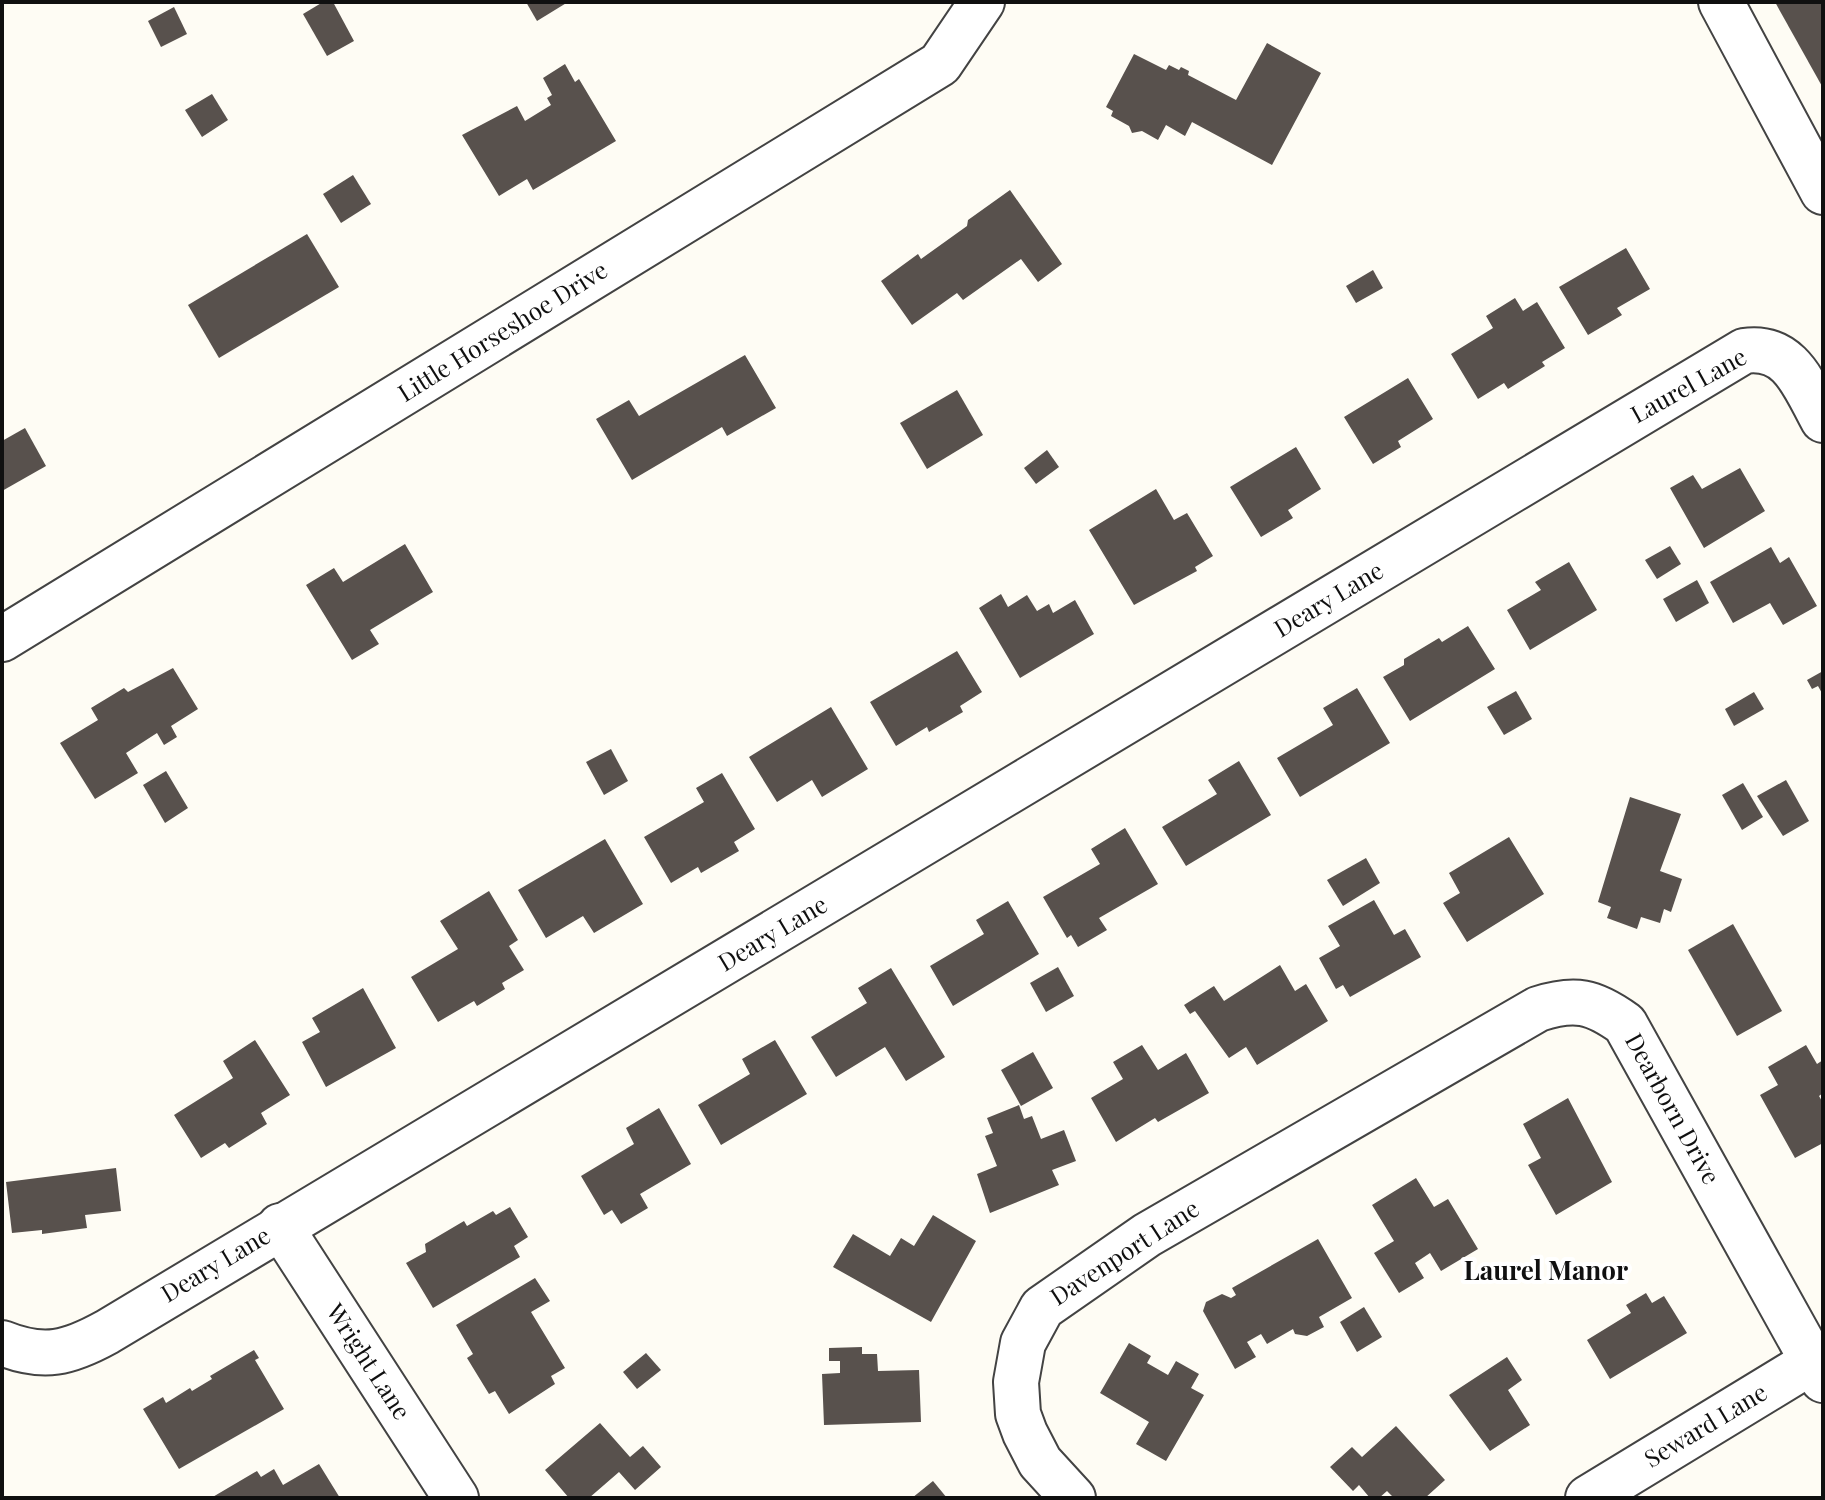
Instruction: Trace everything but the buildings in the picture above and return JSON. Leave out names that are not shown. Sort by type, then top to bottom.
[{"type":"street","name":"Little Horseshoe Drive","points":[[2,639],[940,64],[982,2]]},
{"type":"street","points":[[1721,2],[1823,192]]},
{"type":"street","name":"Laurel Lane","points":[[1534,477],[1744,351],[1775,352],[1793,367],[1823,420]]},
{"type":"street","name":"Deary Lane","points":[[2,1343],[25,1352],[48,1354],[76,1349],[1534,477]]},
{"type":"street","name":"Dearborn Drive","points":[[1309,1140],[1538,1009],[1562,1002],[1605,1009],[1625,1024],[1819,1365]]},
{"type":"street","name":"Davenport Lane","points":[[1073,1498],[1040,1462],[1018,1414],[1016,1382],[1023,1343],[1042,1308],[1147,1235],[1309,1140]]},
{"type":"street","name":"Wright Lane","points":[[280,1226],[456,1498]]},
{"type":"street","name":"Seward Lane","points":[[1588,1498],[1819,1365]]},
{"type":"district","name":"Laurel Manor","points":[[1546,1271]]}]
